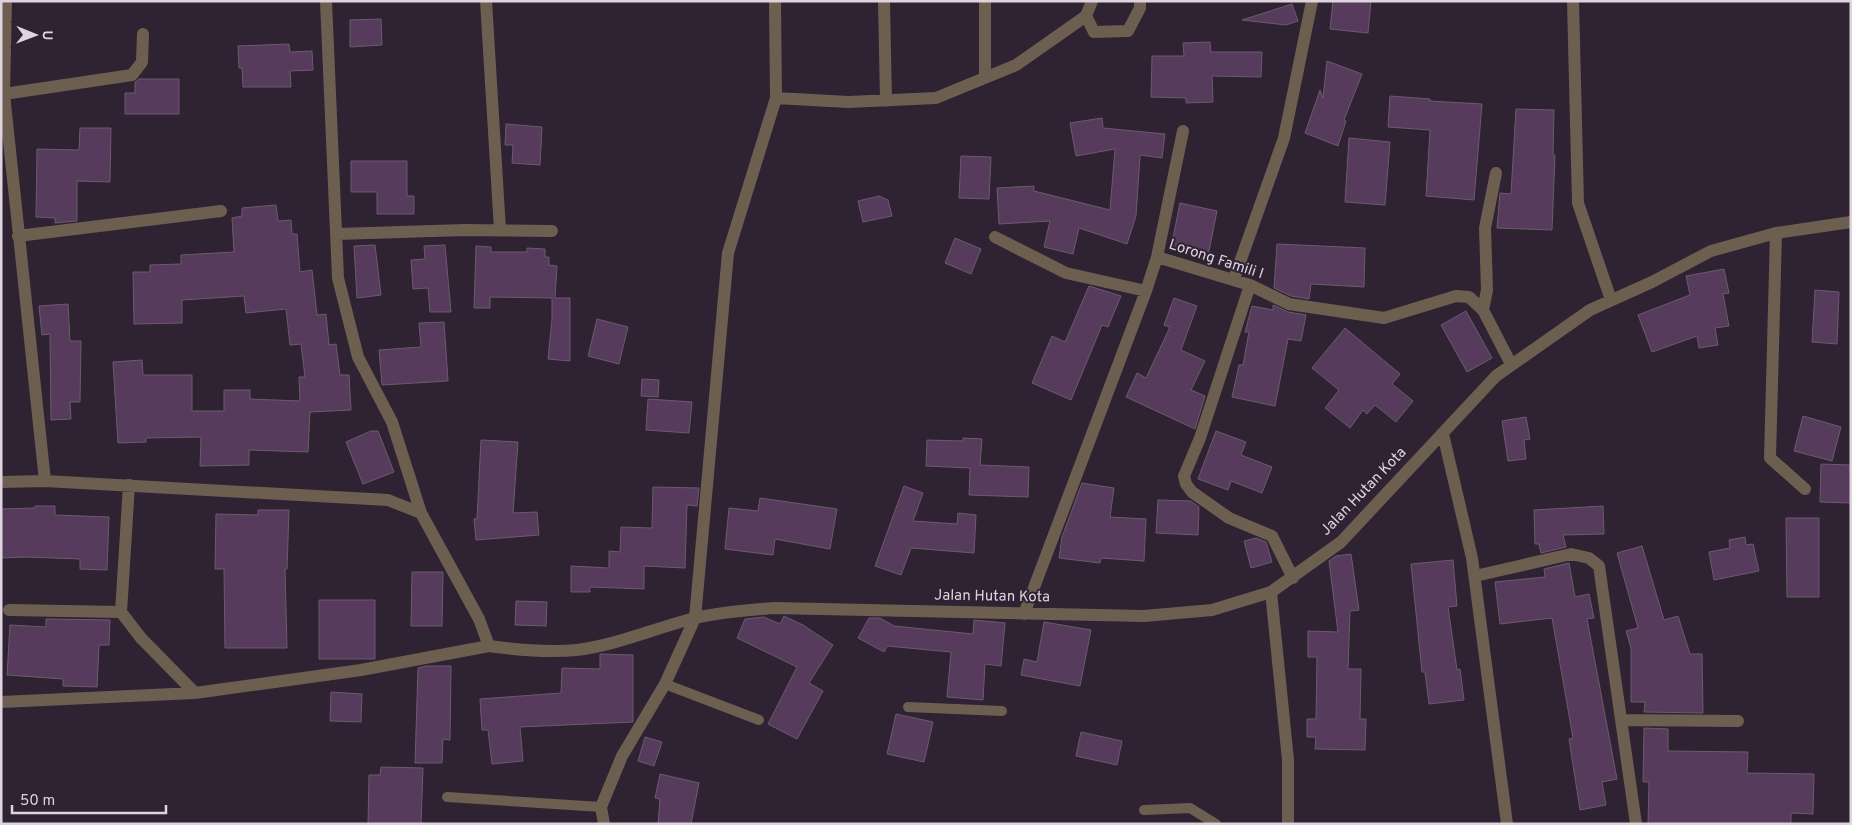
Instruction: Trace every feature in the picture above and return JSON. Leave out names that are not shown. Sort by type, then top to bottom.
[{"type":"street","points":[[6,1],[4,94],[45,481]]},
{"type":"street","points":[[326,1],[328,101],[338,278],[358,357],[392,422],[421,513],[478,619],[489,646]]},
{"type":"street","points":[[486,1],[500,230]]},
{"type":"street","points":[[604,824],[602,807],[622,756],[665,684],[695,618],[728,253],[776,98],[774,1]]},
{"type":"street","points":[[884,1],[886,101]]},
{"type":"street","points":[[985,1],[985,78]]},
{"type":"street","points":[[776,98],[848,102],[936,98],[1016,65],[1086,16],[1092,1]]},
{"type":"street","points":[[1086,16],[1094,32],[1128,31],[1140,8],[1140,1]]},
{"type":"street","points":[[1234,280],[1284,138],[1312,1]]},
{"type":"street","points":[[1573,1],[1578,202],[1611,300]]},
{"type":"street","points":[[4,94],[132,75],[142,62],[143,34]]},
{"type":"street","points":[[1157,257],[1184,132]]},
{"type":"street","points":[[1483,310],[1487,290],[1485,228],[1496,173]]},
{"type":"street","points":[[18,236],[221,211]]},
{"type":"street","name":"Jalan Hutan Kota","points":[[1,702],[195,693],[361,670],[489,646],[522,650],[576,650],[605,644],[695,618],[733,611],[774,608],[1144,616],[1212,610],[1271,592],[1341,542],[1484,388],[1511,364],[1590,310],[1711,251],[1776,233],[1851,222]]},
{"type":"street","points":[[337,234],[500,230],[552,231]]},
{"type":"street","points":[[1776,233],[1770,458],[1805,489]]},
{"type":"street","points":[[995,237],[1066,273],[1146,291]]},
{"type":"street","name":"Lorong Famili I","points":[[1024,614],[1146,291],[1157,257],[1250,285],[1289,304],[1384,318],[1422,308],[1456,296],[1468,296],[1483,310],[1511,364]]},
{"type":"street","points":[[1250,285],[1200,438],[1184,476],[1186,484],[1192,492],[1229,518],[1272,536],[1293,578]]},
{"type":"street","points":[[1443,434],[1475,576],[1507,824]]},
{"type":"street","points":[[1,482],[45,481],[388,500],[421,513]]},
{"type":"street","points":[[129,485],[121,612],[141,638],[195,693]]},
{"type":"street","points":[[1475,576],[1571,554],[1589,558],[1599,566],[1636,824]]},
{"type":"street","points":[[1271,592],[1288,760],[1288,824]]},
{"type":"street","points":[[9,610],[121,612]]},
{"type":"street","points":[[1622,720],[1738,721]]},
{"type":"lane","points":[[665,684],[759,720]]},
{"type":"lane","points":[[908,707],[1002,711]]},
{"type":"lane","points":[[447,797],[602,807]]},
{"type":"lane","points":[[1144,810],[1190,808],[1216,824]]},
{"type":"building","points":[[1333,1],[1371,1],[1368,33],[1330,29]]},
{"type":"building","points":[[1292,4],[1298,21],[1286,25],[1242,20]]},
{"type":"building","points":[[381,19],[382,45],[350,47],[350,20]]},
{"type":"building","points":[[1210,42],[1211,52],[1262,52],[1261,77],[1212,76],[1213,102],[1186,103],[1186,98],[1151,97],[1152,56],[1184,56],[1183,43]]},
{"type":"building","points":[[289,44],[290,52],[312,51],[313,70],[290,71],[291,87],[243,87],[242,68],[239,68],[238,46]]},
{"type":"building","points":[[1327,61],[1362,74],[1344,120],[1346,121],[1338,146],[1305,133],[1320,90],[1323,98]]},
{"type":"building","points":[[139,79],[179,79],[179,114],[125,114],[125,93],[135,93],[135,82]]},
{"type":"building","points":[[1390,96],[1430,99],[1430,101],[1482,104],[1474,200],[1426,196],[1430,130],[1388,127]]},
{"type":"building","points":[[1516,109],[1554,110],[1553,155],[1555,155],[1552,230],[1497,228],[1500,193],[1511,194]]},
{"type":"building","points":[[1102,118],[1103,128],[1165,134],[1162,158],[1140,155],[1136,216],[1127,244],[1079,228],[1073,254],[1044,247],[1050,221],[999,224],[997,188],[1034,186],[1034,191],[1110,210],[1115,149],[1076,156],[1070,123]]},
{"type":"building","points":[[506,124],[542,127],[540,165],[512,163],[513,145],[505,145]]},
{"type":"building","points":[[80,128],[111,128],[110,182],[77,181],[77,221],[55,223],[55,218],[36,217],[37,149],[79,150]]},
{"type":"building","points":[[1349,138],[1390,142],[1385,205],[1345,202]]},
{"type":"building","points":[[961,156],[991,157],[989,199],[959,198]]},
{"type":"building","points":[[351,161],[407,161],[407,196],[414,196],[414,214],[377,214],[377,192],[351,192]]},
{"type":"building","points":[[879,196],[888,200],[892,216],[863,222],[858,201]]},
{"type":"building","points":[[1180,203],[1217,211],[1208,256],[1171,248]]},
{"type":"building","points":[[276,205],[278,221],[291,220],[292,234],[297,234],[300,272],[312,270],[317,315],[326,314],[329,345],[336,344],[340,375],[349,375],[351,410],[310,412],[308,452],[249,450],[249,465],[200,466],[201,437],[146,438],[146,442],[118,443],[113,362],[142,360],[143,375],[192,375],[192,411],[224,411],[224,390],[250,390],[250,399],[300,401],[299,377],[305,377],[301,344],[290,345],[286,309],[246,313],[244,296],[182,300],[182,323],[134,324],[133,272],[150,272],[150,265],[181,264],[181,255],[234,252],[232,218],[242,216],[242,208]]},
{"type":"building","points":[[955,238],[981,249],[971,274],[945,263]]},
{"type":"building","points":[[1277,244],[1365,248],[1364,287],[1311,284],[1309,299],[1291,296],[1274,288]]},
{"type":"building","points":[[375,245],[381,295],[357,298],[354,246]]},
{"type":"building","points":[[445,245],[451,312],[430,312],[428,288],[413,289],[411,260],[425,259],[424,246]]},
{"type":"building","points":[[476,246],[491,247],[491,252],[527,252],[527,248],[545,249],[545,257],[549,257],[549,265],[557,266],[555,298],[570,298],[570,361],[548,359],[552,298],[490,297],[490,308],[474,308]]},
{"type":"building","points":[[1724,269],[1729,293],[1723,294],[1729,326],[1715,328],[1718,345],[1699,348],[1697,336],[1652,352],[1638,315],[1690,295],[1686,276]]},
{"type":"building","points":[[1089,286],[1121,296],[1108,327],[1102,325],[1071,400],[1032,383],[1052,336],[1065,342]]},
{"type":"building","points":[[1815,290],[1839,292],[1837,344],[1812,342]]},
{"type":"building","points":[[1174,298],[1197,306],[1181,350],[1205,361],[1191,390],[1205,396],[1195,429],[1126,397],[1137,373],[1146,378],[1170,327],[1164,325]]},
{"type":"building","points":[[68,304],[70,341],[81,341],[80,402],[70,402],[71,419],[51,420],[50,334],[42,335],[39,306]]},
{"type":"building","points":[[1273,305],[1288,312],[1306,315],[1301,341],[1288,339],[1275,406],[1232,397],[1239,365],[1243,365],[1249,332],[1245,332],[1252,306],[1273,310]]},
{"type":"building","points":[[1466,311],[1492,358],[1467,372],[1441,325]]},
{"type":"building","points":[[597,319],[628,327],[619,364],[588,356]]},
{"type":"building","points":[[444,322],[448,381],[382,385],[379,350],[421,347],[419,323]]},
{"type":"building","points":[[1345,328],[1400,374],[1392,384],[1413,401],[1396,422],[1375,405],[1367,414],[1363,410],[1350,428],[1325,408],[1339,390],[1312,368]]},
{"type":"building","points":[[642,379],[659,380],[658,397],[641,396]]},
{"type":"building","points":[[648,399],[692,402],[689,433],[646,430]]},
{"type":"building","points":[[1803,416],[1841,427],[1832,461],[1794,451]]},
{"type":"building","points":[[1526,417],[1530,439],[1524,440],[1526,459],[1508,461],[1502,421]]},
{"type":"building","points":[[371,431],[378,431],[394,472],[363,484],[346,442]]},
{"type":"building","points":[[1216,431],[1246,442],[1241,455],[1272,467],[1262,493],[1231,481],[1228,490],[1198,479]]},
{"type":"building","points":[[963,438],[982,439],[980,465],[1029,467],[1028,497],[969,495],[970,468],[926,466],[927,440],[963,441]]},
{"type":"building","points":[[481,440],[518,442],[513,513],[537,512],[539,535],[476,540],[474,519],[477,519]]},
{"type":"building","points":[[1821,464],[1851,465],[1851,503],[1820,502]]},
{"type":"building","points":[[1082,483],[1114,488],[1110,517],[1146,519],[1144,561],[1101,558],[1100,563],[1059,558],[1062,537]]},
{"type":"building","points":[[904,486],[923,493],[913,521],[957,524],[958,513],[976,515],[974,553],[911,548],[901,575],[875,566]]},
{"type":"building","points":[[653,487],[699,488],[697,506],[687,505],[685,568],[644,566],[644,589],[590,587],[590,592],[571,592],[571,566],[609,568],[609,551],[620,552],[621,527],[652,528]]},
{"type":"building","points":[[760,498],[837,509],[830,549],[775,539],[773,555],[725,549],[729,508],[758,511]]},
{"type":"building","points":[[1158,500],[1191,501],[1199,507],[1198,535],[1156,533]]},
{"type":"building","points":[[35,506],[55,506],[55,515],[109,517],[107,570],[80,569],[80,559],[1,558],[1,509],[35,508]]},
{"type":"building","points":[[1603,506],[1604,534],[1563,535],[1566,547],[1541,553],[1539,544],[1535,544],[1534,510]]},
{"type":"building","points":[[258,510],[289,510],[287,569],[285,569],[287,648],[225,648],[224,569],[215,569],[216,514],[258,515]]},
{"type":"building","points":[[1786,518],[1819,518],[1819,597],[1787,597]]},
{"type":"building","points":[[1745,537],[1746,545],[1753,544],[1759,571],[1714,580],[1709,552],[1730,548],[1729,540]]},
{"type":"building","points":[[1256,538],[1266,542],[1272,562],[1251,568],[1244,541]]},
{"type":"building","points":[[1642,546],[1664,620],[1678,616],[1690,654],[1702,654],[1703,713],[1644,712],[1645,702],[1631,702],[1631,648],[1626,631],[1638,628],[1617,553]]},
{"type":"building","points":[[1351,554],[1359,610],[1350,611],[1348,669],[1361,669],[1360,719],[1366,719],[1365,750],[1315,749],[1316,737],[1307,737],[1307,719],[1316,719],[1317,657],[1308,657],[1308,631],[1338,632],[1329,561],[1336,556]]},
{"type":"building","points":[[1453,560],[1457,606],[1448,607],[1457,670],[1460,669],[1464,700],[1429,704],[1425,672],[1422,672],[1411,564]]},
{"type":"building","points":[[1569,563],[1575,597],[1589,594],[1594,618],[1587,619],[1617,779],[1602,782],[1606,805],[1580,810],[1569,739],[1573,738],[1552,618],[1500,624],[1495,582],[1545,577],[1544,569]]},
{"type":"building","points":[[412,572],[443,572],[442,626],[411,626]]},
{"type":"building","points":[[319,600],[375,600],[375,659],[319,659]]},
{"type":"building","points":[[516,601],[547,602],[546,626],[515,625]]},
{"type":"building","points":[[784,616],[803,625],[833,645],[809,683],[823,691],[797,739],[768,724],[797,667],[737,638],[745,619],[764,617],[780,624]]},
{"type":"building","points":[[869,618],[880,618],[894,626],[973,634],[974,620],[1005,623],[1001,666],[985,664],[983,700],[947,697],[951,652],[887,646],[884,652],[858,638]]},
{"type":"building","points":[[46,619],[110,620],[109,645],[99,645],[97,687],[63,686],[63,679],[7,675],[10,625],[46,627]]},
{"type":"building","points":[[1044,622],[1091,630],[1080,686],[1021,675],[1024,659],[1037,662]]},
{"type":"building","points":[[600,654],[633,655],[633,722],[520,727],[523,761],[492,764],[488,730],[482,730],[480,699],[561,693],[562,668],[600,669]]},
{"type":"building","points":[[426,666],[451,666],[450,740],[443,739],[442,763],[415,763],[418,668]]},
{"type":"building","points":[[331,692],[362,694],[361,722],[330,721]]},
{"type":"building","points":[[896,714],[933,722],[924,762],[887,754]]},
{"type":"building","points":[[1644,728],[1668,729],[1668,751],[1748,752],[1747,773],[1814,774],[1813,814],[1791,813],[1791,824],[1648,824],[1649,782],[1643,782]]},
{"type":"building","points":[[1081,732],[1122,741],[1117,765],[1076,756]]},
{"type":"building","points":[[645,737],[662,742],[654,766],[638,761]]},
{"type":"building","points":[[381,767],[423,768],[421,824],[368,824],[369,775],[380,775]]},
{"type":"building","points":[[660,774],[699,783],[691,824],[658,824],[660,799],[655,798]]}]
